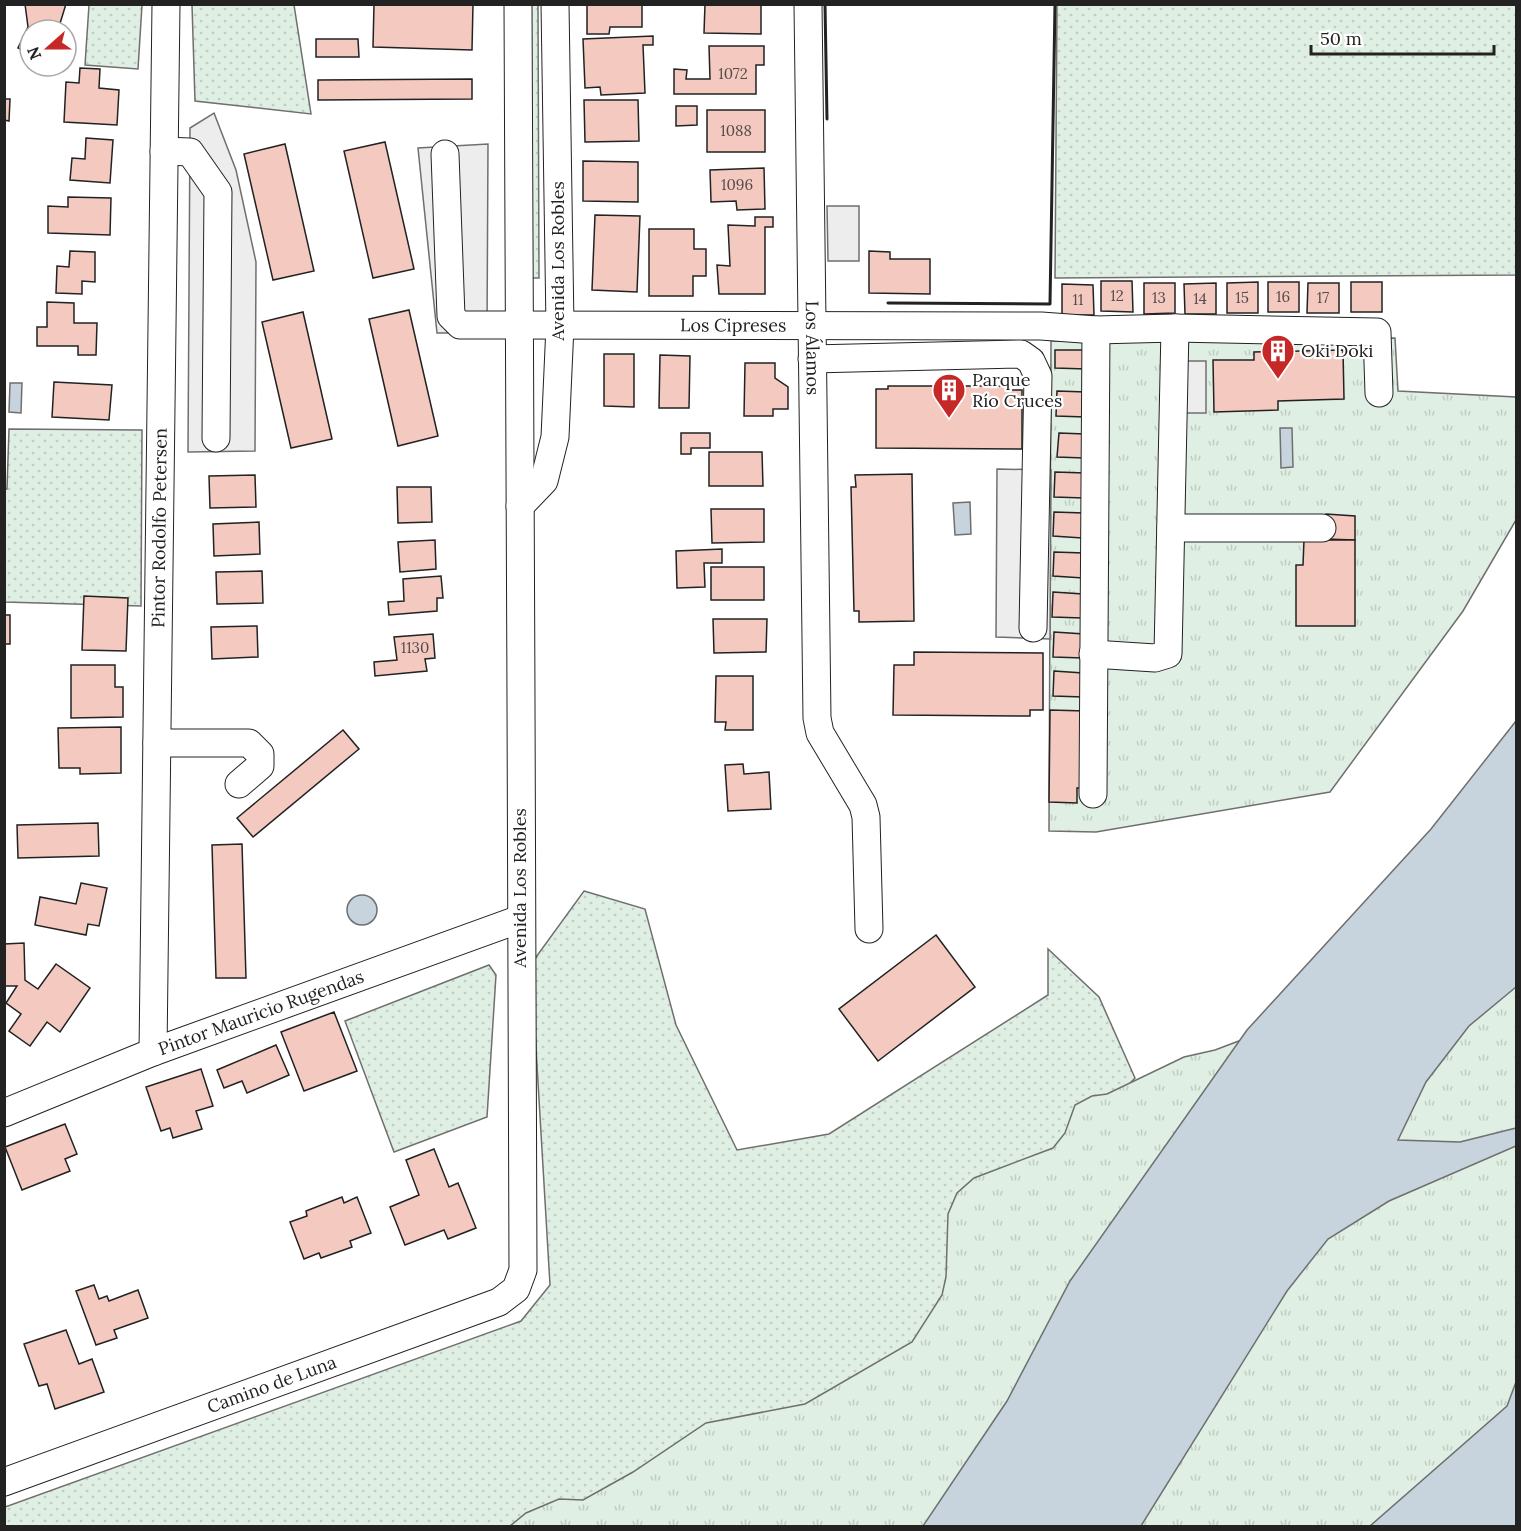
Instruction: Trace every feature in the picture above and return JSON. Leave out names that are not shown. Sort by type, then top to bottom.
[{"type":"street","name":"Pintor Rodolfo Petersen","points":[[153,1052],[166,4]]},
{"type":"street","name":"Avenida Los Robles","points":[[518,4],[523,1270]]},
{"type":"street","name":"Avenida Los Robles","points":[[520,507],[544,481],[555,437],[560,326],[555,4]]},
{"type":"street","name":"Los Álamos","points":[[808,4],[816,691],[820,733],[856,793],[866,817],[869,929]]},
{"type":"street","points":[[164,151],[190,152],[218,192],[216,438]]},
{"type":"street","name":"Los Cipreses","points":[[445,154],[451,316],[460,325],[812,325],[1377,332],[1379,393]]},
{"type":"street","points":[[1093,654],[1155,658],[1168,654],[1175,328]]},
{"type":"street","points":[[1093,794],[1096,330]]},
{"type":"street","points":[[813,359],[1021,354],[1031,361],[1038,376],[1033,628]]},
{"type":"street","points":[[1171,528],[1322,528]]},
{"type":"street","points":[[157,743],[249,743],[261,754],[260,766],[239,784]]},
{"type":"street","name":"Pintor Mauricio Rugendas","points":[[4,1113],[153,1052],[520,919]]},
{"type":"street","name":"Camino de Luna","points":[[4,1482],[499,1302],[516,1289],[523,1270]]},
{"type":"green space","points":[[538,4],[539,278],[528,278],[529,5]]},
{"type":"green space","points":[[89,5],[142,5],[138,69],[85,65]]},
{"type":"green space","points":[[192,5],[294,5],[311,114],[195,101]]},
{"type":"green space","points":[[1057,5],[1516,5],[1516,275],[1055,278]]},
{"type":"green space","points":[[1395,338],[1398,391],[1516,397],[1516,520],[1463,611],[1330,792],[1096,832],[1049,831],[1051,341]]},
{"type":"green space","points":[[9,429],[142,430],[141,606],[5,602],[4,489],[7,489]]},
{"type":"green space","points":[[1516,748],[1516,1526],[510,1526],[526,1513],[559,1499],[583,1500],[633,1472],[706,1423],[805,1404],[912,1342],[942,1295],[946,1277],[948,1214],[957,1193],[974,1178],[1053,1148],[1065,1133],[1075,1105],[1092,1096],[1107,1094],[1184,1057],[1215,1050],[1252,1036]]},
{"type":"green space","points":[[584,891],[645,909],[676,1025],[737,1150],[829,1134],[1048,995],[1048,949],[1099,997],[1135,1078],[1046,1171],[920,1360],[542,1526],[5,1526],[5,1507],[521,1321],[550,1285],[531,964]]},
{"type":"green space","points":[[489,965],[496,975],[487,1117],[394,1152],[345,1021]]},
{"type":"shaded area","points":[[214,113],[236,170],[256,262],[255,451],[188,452],[190,128]]},
{"type":"shaded area","points":[[488,144],[487,333],[437,333],[418,148]]},
{"type":"shaded area","points":[[827,206],[859,206],[859,261],[828,261]]},
{"type":"shaded area","points":[[1185,361],[1206,361],[1206,413],[1185,413]]},
{"type":"shaded area","points":[[10,383],[22,383],[21,413],[9,412]]},
{"type":"shaded area","points":[[1280,428],[1292,428],[1293,467],[1281,468]]},
{"type":"shaded area","points":[[997,469],[1051,470],[1050,639],[996,637]]},
{"type":"shaded area","points":[[970,502],[971,534],[955,535],[953,503]]},
{"type":"shaded area","points":[[1516,721],[1516,987],[1469,1026],[1426,1082],[1398,1140],[1460,1142],[1516,1128],[1516,1146],[1389,1201],[1328,1239],[1287,1291],[1141,1526],[923,1526],[1007,1401],[1070,1281],[1247,1030],[1431,829]]},
{"type":"shaded area","points":[[362,895],[373,899],[377,910],[373,921],[362,925],[351,921],[347,910],[351,899]]},
{"type":"shaded area","points":[[1516,1382],[1516,1526],[1370,1526],[1507,1406]]},
{"type":"building","points":[[25,4],[66,4],[62,18],[27,18]]},
{"type":"building","points":[[374,4],[473,4],[472,50],[373,47]]},
{"type":"building","points":[[587,4],[642,4],[642,27],[610,27],[609,34],[587,34]]},
{"type":"building","points":[[705,4],[761,4],[761,34],[704,33]]},
{"type":"building","points":[[653,36],[653,45],[643,45],[645,93],[601,95],[600,87],[585,88],[583,39]]},
{"type":"building","points":[[316,39],[358,39],[359,57],[316,57]]},
{"type":"building","points":[[709,46],[764,46],[764,65],[756,65],[756,94],[674,94],[674,69],[687,70],[686,79],[710,79]]},
{"type":"building","points":[[80,68],[100,69],[99,88],[119,90],[117,125],[64,122],[66,82],[79,83]]},
{"type":"building","points":[[472,79],[472,99],[318,100],[318,80]]},
{"type":"building","points":[[4,99],[10,99],[9,121],[4,120]]},
{"type":"building","points":[[584,100],[638,100],[639,141],[585,142]]},
{"type":"building","points":[[676,106],[697,106],[697,125],[676,126]]},
{"type":"building","points":[[707,110],[765,110],[765,152],[707,152]]},
{"type":"building","points":[[86,138],[113,140],[110,183],[70,180],[72,158],[85,159]]},
{"type":"building","points":[[385,142],[414,269],[373,278],[344,151]]},
{"type":"building","points":[[285,144],[314,271],[273,280],[244,154]]},
{"type":"building","points":[[583,161],[638,162],[638,202],[583,201]]},
{"type":"building","points":[[764,168],[765,209],[737,210],[736,201],[711,202],[710,170]]},
{"type":"building","points":[[68,197],[111,198],[110,235],[48,233],[48,206],[68,207]]},
{"type":"building","points":[[595,215],[640,216],[637,292],[592,290]]},
{"type":"building","points":[[755,217],[773,217],[773,227],[765,227],[765,294],[719,294],[717,265],[730,266],[728,225],[755,226]]},
{"type":"building","points":[[649,229],[694,229],[694,249],[706,249],[706,276],[693,276],[693,296],[649,296]]},
{"type":"building","points":[[70,251],[95,252],[95,282],[82,281],[82,294],[56,293],[57,266],[69,267]]},
{"type":"building","points":[[869,251],[890,252],[890,259],[930,259],[930,294],[869,293]]},
{"type":"building","points":[[1101,281],[1132,281],[1133,312],[1101,311]]},
{"type":"building","points":[[1258,282],[1258,313],[1227,313],[1227,283]]},
{"type":"building","points":[[1268,282],[1299,282],[1299,312],[1268,312]]},
{"type":"building","points":[[1351,282],[1382,282],[1382,312],[1351,312]]},
{"type":"building","points":[[1144,283],[1175,283],[1175,313],[1144,314]]},
{"type":"building","points":[[1216,283],[1216,314],[1185,314],[1184,284]]},
{"type":"building","points":[[1308,283],[1339,283],[1339,313],[1307,313]]},
{"type":"building","points":[[1062,284],[1093,285],[1094,315],[1062,315]]},
{"type":"building","points":[[47,302],[74,303],[74,323],[97,323],[96,355],[78,355],[78,346],[37,346],[37,327],[47,327]]},
{"type":"building","points":[[409,310],[438,436],[398,446],[369,319]]},
{"type":"building","points":[[303,312],[332,439],[291,448],[262,322]]},
{"type":"building","points":[[1055,350],[1086,350],[1086,369],[1055,368]]},
{"type":"building","name":"Oki Doki","points":[[1343,350],[1344,399],[1278,401],[1278,410],[1214,412],[1213,360],[1254,360],[1254,352]]},
{"type":"building","points":[[604,354],[634,354],[634,407],[604,406]]},
{"type":"building","points":[[660,355],[690,356],[689,408],[659,408]]},
{"type":"building","points":[[745,363],[775,363],[775,378],[788,387],[788,409],[773,409],[773,416],[744,416]]},
{"type":"building","points":[[54,382],[112,385],[109,420],[52,417]]},
{"type":"building","name":"Parque Río Cruces","points":[[888,386],[1009,386],[1009,390],[1022,390],[1022,449],[876,448],[876,389],[888,389]]},
{"type":"building","points":[[1057,391],[1086,392],[1085,417],[1056,416]]},
{"type":"building","points":[[681,433],[710,433],[710,448],[691,448],[691,454],[681,454]]},
{"type":"building","points":[[1059,433],[1085,434],[1084,458],[1057,457]]},
{"type":"building","points":[[709,452],[762,452],[763,486],[709,486]]},
{"type":"building","points":[[1055,472],[1085,473],[1084,498],[1054,497]]},
{"type":"building","points":[[912,474],[914,621],[859,622],[859,611],[854,611],[851,487],[856,487],[855,475]]},
{"type":"building","points":[[255,475],[256,507],[210,508],[209,476]]},
{"type":"building","points":[[397,487],[431,487],[432,522],[398,523]]},
{"type":"building","points":[[711,509],[764,509],[764,542],[712,543]]},
{"type":"building","points":[[1054,512],[1084,513],[1082,538],[1053,536]]},
{"type":"building","points":[[1326,514],[1355,516],[1355,540],[1325,539]]},
{"type":"building","points":[[259,522],[260,554],[214,556],[213,524]]},
{"type":"building","points":[[435,540],[436,569],[400,572],[398,542]]},
{"type":"building","points":[[1304,540],[1355,540],[1355,626],[1296,626],[1296,565],[1303,565]]},
{"type":"building","points":[[722,549],[722,563],[704,563],[705,587],[677,588],[676,551]]},
{"type":"building","points":[[1054,552],[1084,553],[1083,578],[1053,576]]},
{"type":"building","points":[[711,567],[764,567],[764,600],[711,600]]},
{"type":"building","points":[[262,571],[263,603],[217,604],[216,572]]},
{"type":"building","points":[[441,576],[443,598],[437,598],[437,611],[389,615],[388,602],[404,601],[403,579]]},
{"type":"building","points":[[1053,592],[1083,594],[1082,618],[1052,617]]},
{"type":"building","points":[[84,596],[128,598],[126,651],[82,650]]},
{"type":"building","points":[[4,615],[10,615],[10,644],[4,644]]},
{"type":"building","points":[[713,619],[767,619],[766,652],[714,653]]},
{"type":"building","points":[[257,626],[258,657],[212,659],[211,627]]},
{"type":"building","points":[[1054,632],[1084,634],[1083,658],[1053,657]]},
{"type":"building","points":[[433,634],[435,658],[425,659],[427,671],[375,676],[374,662],[397,660],[394,637]]},
{"type":"building","points":[[914,652],[1043,653],[1043,710],[1030,710],[1030,716],[893,715],[894,665],[914,665]]},
{"type":"building","points":[[71,665],[115,665],[115,687],[123,687],[123,717],[71,718]]},
{"type":"building","points":[[1054,671],[1083,673],[1083,697],[1053,696]]},
{"type":"building","points":[[716,676],[753,676],[753,730],[725,730],[726,722],[715,722]]},
{"type":"building","points":[[1050,710],[1085,711],[1084,788],[1077,788],[1077,803],[1049,802]]},
{"type":"building","points":[[121,727],[121,773],[80,774],[80,768],[59,768],[58,728]]},
{"type":"building","points":[[343,730],[359,749],[253,837],[237,818]]},
{"type":"building","points":[[743,764],[744,774],[769,772],[771,809],[728,811],[725,765]]},
{"type":"building","points":[[98,823],[99,856],[18,858],[17,825]]},
{"type":"building","points":[[242,844],[246,978],[216,978],[212,845]]},
{"type":"building","points":[[81,883],[107,888],[99,926],[88,924],[86,935],[35,925],[40,897],[76,904]]},
{"type":"building","points":[[936,935],[975,987],[878,1061],[839,1009]]},
{"type":"building","points":[[24,943],[25,980],[38,989],[56,964],[90,988],[60,1032],[47,1022],[30,1046],[9,1031],[21,1014],[6,1003],[17,986],[4,986],[4,944]]},
{"type":"building","points":[[334,1012],[357,1071],[304,1091],[281,1032]]},
{"type":"building","points":[[276,1045],[289,1075],[247,1093],[242,1081],[224,1088],[217,1070]]},
{"type":"building","points":[[201,1069],[213,1106],[196,1111],[202,1129],[173,1138],[170,1128],[161,1131],[146,1087]]},
{"type":"building","points":[[65,1124],[77,1154],[65,1159],[70,1171],[22,1190],[5,1147]]},
{"type":"building","points":[[434,1149],[449,1187],[458,1183],[476,1228],[448,1239],[444,1230],[405,1245],[390,1207],[419,1195],[406,1160]]},
{"type":"building","points":[[342,1197],[344,1203],[357,1197],[371,1233],[350,1241],[352,1247],[321,1258],[319,1253],[304,1259],[290,1222],[307,1216],[306,1211]]},
{"type":"building","points":[[94,1285],[99,1299],[107,1296],[109,1301],[138,1290],[148,1318],[114,1330],[117,1338],[96,1345],[76,1291]]},
{"type":"building","points":[[66,1330],[79,1364],[92,1359],[104,1392],[55,1409],[47,1384],[39,1386],[24,1344]]},
{"type":"wall","points":[[825,4],[827,119]]},
{"type":"wall","points":[[888,303],[1050,304],[1055,4]]},
{"type":"place","name":"Oki Doki","points":[[1278,380]]},
{"type":"place","name":"Parque Río Cruces","points":[[949,419]]}]
